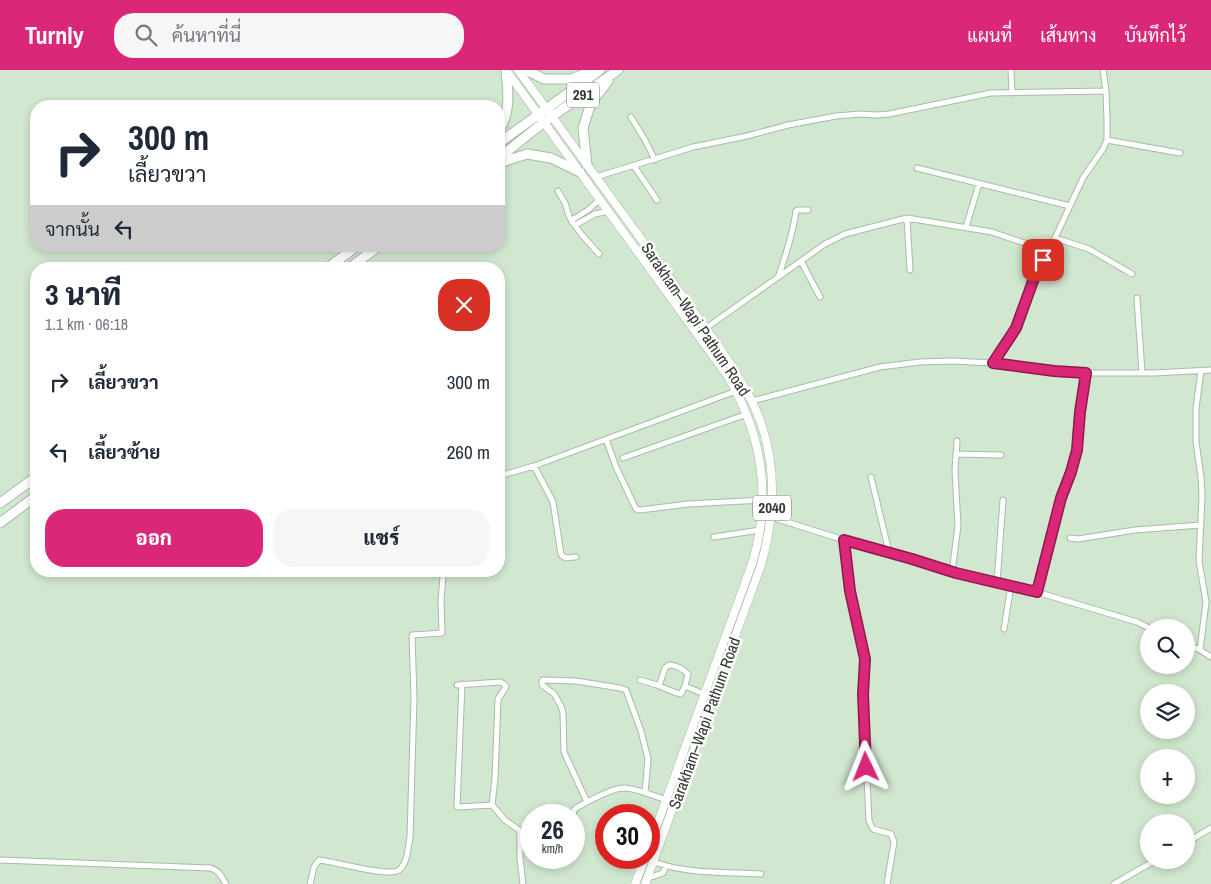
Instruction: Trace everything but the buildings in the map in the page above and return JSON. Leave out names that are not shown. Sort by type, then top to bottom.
[{"type":"highway","points":[[505,116],[508,99],[506,70]]},
{"type":"highway","points":[[526,70],[544,79],[572,80],[595,70]]},
{"type":"highway","name":"291","points":[[505,139],[600,70]]},
{"type":"highway","name":"291","points":[[505,153],[544,122],[616,72]]},
{"type":"highway","points":[[505,161],[527,154],[551,158],[584,169],[583,128],[591,103],[616,72]]},
{"type":"highway","points":[[335,262],[349,252]]},
{"type":"highway","points":[[357,262],[370,252]]},
{"type":"highway","points":[[0,503],[30,481]]},
{"type":"highway","points":[[0,523],[30,501]]},
{"type":"main road","name":"Sarakham–Wapi Pathum Road","points":[[506,70],[544,122],[584,169],[596,177],[737,373],[752,401],[764,432],[771,466],[771,517],[762,565],[660,845]]},
{"type":"main road","name":"Sarakham–Wapi Pathum Road","points":[[518,70],[552,117],[600,199],[729,378],[747,414],[757,444],[763,500],[758,545],[660,816]]},
{"type":"main road","points":[[670,296],[678,290]]},
{"type":"main road","points":[[690,733],[699,737]]},
{"type":"main road","points":[[635,884],[641,869]]},
{"type":"main road","name":"Sarakham–Wapi Pathum Road","points":[[647,881],[651,869]]},
{"type":"street","points":[[1011,70],[1012,92]]},
{"type":"street","points":[[993,363],[1016,328],[1037,270],[1055,238],[1083,178],[1107,140],[1106,91],[1103,70]]},
{"type":"street","points":[[596,177],[694,147],[747,136],[788,124],[836,116],[889,114],[991,93],[1106,91]]},
{"type":"street","points":[[631,117],[655,160]]},
{"type":"street","points":[[1107,140],[1180,153]]},
{"type":"street","points":[[634,166],[657,200]]},
{"type":"street","points":[[917,168],[1070,206]]},
{"type":"street","points":[[966,227],[978,184]]},
{"type":"street","points":[[558,191],[568,208],[569,216],[573,223],[599,254]]},
{"type":"street","points":[[573,223],[600,199]]},
{"type":"street","points":[[779,276],[790,244],[796,211],[808,210]]},
{"type":"street","points":[[573,223],[595,214],[609,211]]},
{"type":"street","points":[[907,218],[910,270]]},
{"type":"street","points":[[706,328],[825,244],[845,234],[907,218],[992,232],[1048,251]]},
{"type":"street","points":[[1055,238],[1089,249],[1132,274]]},
{"type":"street","points":[[801,261],[820,297]]},
{"type":"street","points":[[1137,298],[1142,373]]},
{"type":"street","points":[[752,401],[880,368],[928,361],[993,363],[1086,373],[1211,370]]},
{"type":"street","points":[[1200,650],[1206,602],[1199,561],[1202,496],[1196,442],[1196,408],[1201,371]]},
{"type":"street","points":[[1037,592],[1061,498],[1077,450],[1086,373]]},
{"type":"street","points":[[505,474],[534,466],[736,391]]},
{"type":"street","points":[[623,458],[747,414]]},
{"type":"street","points":[[606,439],[616,467],[636,509],[763,500]]},
{"type":"street","points":[[952,572],[958,526],[955,471],[957,441]]},
{"type":"street","points":[[956,454],[1001,455]]},
{"type":"street","points":[[534,466],[553,502],[562,557],[576,557]]},
{"type":"street","points":[[871,477],[889,552]]},
{"type":"street","points":[[996,583],[1003,500]]},
{"type":"street","points":[[771,517],[952,572],[1037,592],[1140,624]]},
{"type":"street","points":[[1070,538],[1078,539],[1135,530],[1201,525]]},
{"type":"street","points":[[714,537],[760,530]]},
{"type":"street","points":[[844,540],[850,586],[865,659],[863,694],[869,822],[873,829],[891,834],[894,842],[887,884]]},
{"type":"street","points":[[310,884],[314,867],[319,860],[361,869],[394,873],[404,864],[410,837],[414,698],[412,635],[442,633],[441,601],[443,577]]},
{"type":"street","points":[[1004,629],[1011,586]]},
{"type":"street","points":[[1195,648],[1211,657]]},
{"type":"street","points":[[640,680],[681,694],[688,676],[687,672],[670,664],[665,668],[659,686]]},
{"type":"street","points":[[587,802],[564,752],[563,713],[561,706],[554,694],[542,685],[543,680],[584,682],[626,690],[641,731],[648,760],[645,793]]},
{"type":"street","points":[[492,805],[457,807],[460,684],[500,682],[506,687],[498,699],[492,805],[505,820],[519,830],[523,884]]},
{"type":"street","points":[[685,686],[704,694]]},
{"type":"street","points":[[583,804],[600,795],[623,788],[666,800]]},
{"type":"street","points":[[1195,837],[1211,828]]},
{"type":"street","points":[[0,860],[210,868],[219,873],[226,884]]},
{"type":"street","points":[[660,864],[688,870],[761,874]]},
{"type":"street","points":[[647,881],[663,873],[666,866]]},
{"type":"street","points":[[1114,884],[1140,869]]},
{"type":"route","points":[[866,767],[863,694],[865,659],[850,591],[844,540],[956,573],[1037,592],[1061,498],[1077,450],[1086,373],[993,363],[1016,328],[1037,270],[1043,260]]}]
